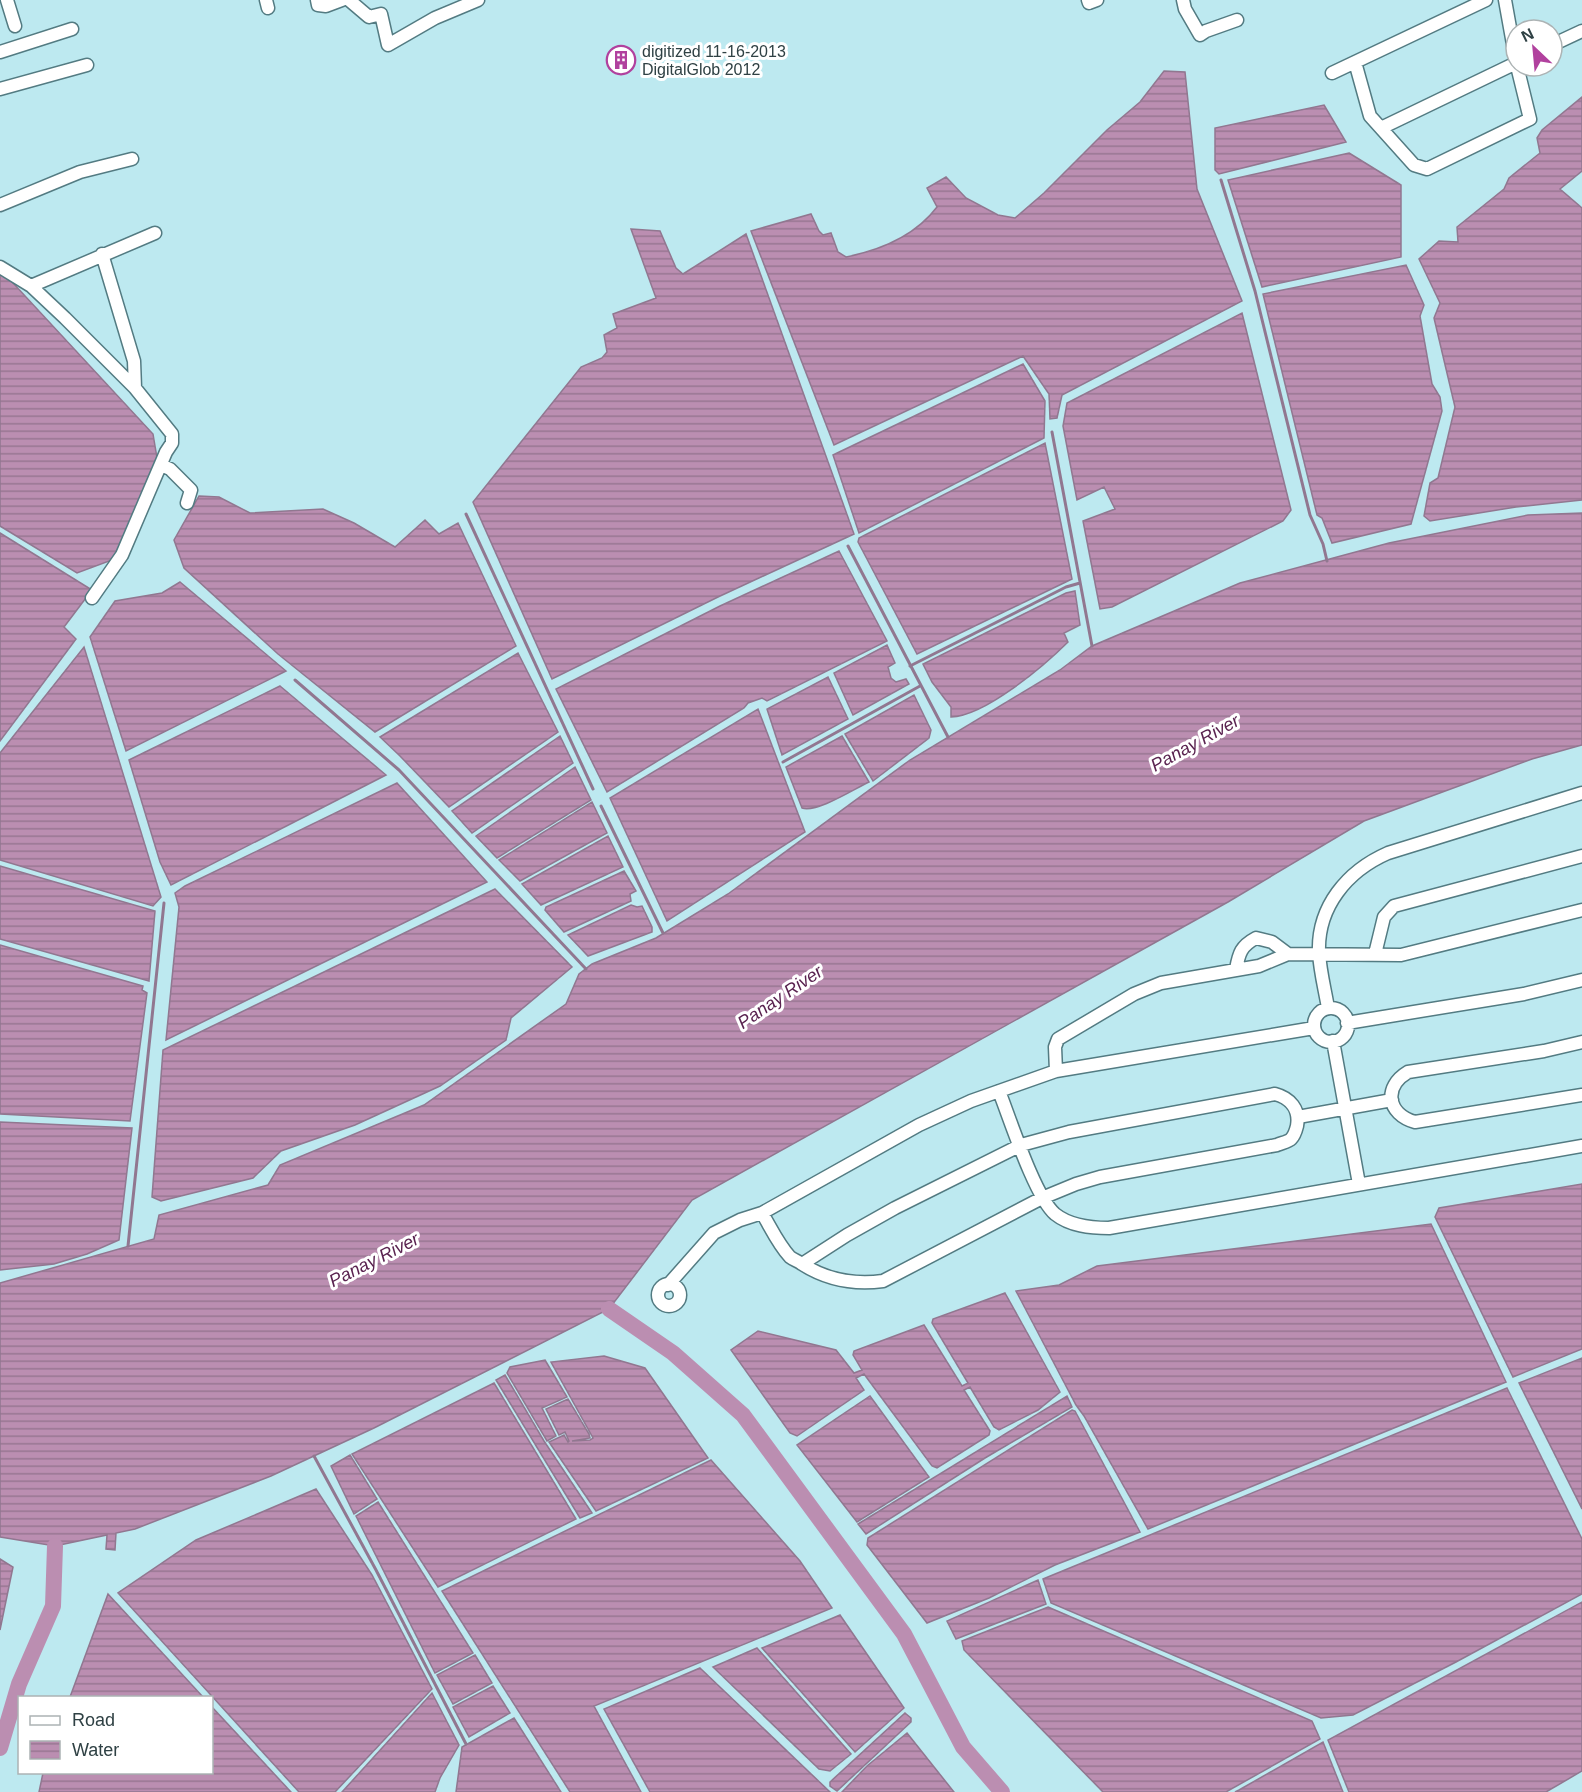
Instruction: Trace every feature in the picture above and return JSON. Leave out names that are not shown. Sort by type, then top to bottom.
[{"type":"street","points":[[7,0],[15,26]]},
{"type":"street","points":[[317,0],[318,5],[326,6],[342,0]]},
{"type":"street","points":[[349,0],[369,18],[381,14],[388,45],[435,18],[478,0]]},
{"type":"street","points":[[1089,0],[1089,3],[1097,0]]},
{"type":"street","points":[[1183,0],[1185,9],[1200,35],[1237,20]]},
{"type":"street","points":[[1332,73],[1486,0]]},
{"type":"street","points":[[1506,0],[1509,18]]},
{"type":"street","points":[[0,52],[72,29]]},
{"type":"street","points":[[1564,39],[1582,31]]},
{"type":"street","points":[[1355,62],[1370,116],[1414,165],[1427,169],[1530,119],[1520,78]]},
{"type":"street","points":[[0,89],[87,65]]},
{"type":"street","points":[[1380,128],[1504,69]]},
{"type":"street","points":[[0,205],[80,172],[132,159]]},
{"type":"street","points":[[30,286],[155,233]]},
{"type":"street","points":[[102,254],[134,361],[135,388]]},
{"type":"street","points":[[0,267],[30,286],[135,388],[172,434],[172,443],[122,555],[92,598]]},
{"type":"street","points":[[161,465],[170,469],[191,490],[187,503]]},
{"type":"street","points":[[1328,1008],[1319,954],[1323,920],[1332,899],[1345,881],[1359,868],[1388,853],[1581,797]]},
{"type":"street","points":[[1375,954],[1384,917],[1394,906],[1582,856]]},
{"type":"street","points":[[1056,1071],[1055,1047],[1058,1039],[1134,994],[1161,983],[1259,966],[1288,954],[1401,955],[1582,910]]},
{"type":"street","points":[[1236,969],[1240,950],[1256,938],[1272,942],[1288,954]]},
{"type":"street","points":[[1347,1023],[1524,994],[1582,980]]},
{"type":"street","points":[[1328,1008],[1339,1010],[1346,1017],[1347,1023],[1346,1033],[1334,1041],[1323,1040],[1314,1028],[1319,1013],[1328,1008]]},
{"type":"street","points":[[668,1285],[714,1233],[740,1220],[762,1213],[919,1125],[999,1090],[1056,1071],[1314,1028]]},
{"type":"street","points":[[1334,1041],[1344,1109],[1359,1184]]},
{"type":"street","points":[[1582,1042],[1544,1051],[1408,1072],[1399,1077],[1394,1085],[1392,1100],[1393,1107],[1398,1114],[1415,1122],[1582,1095]]},
{"type":"street","points":[[999,1090],[1042,1198],[1054,1213],[1067,1222],[1095,1228],[1109,1228],[1582,1146]]},
{"type":"street","points":[[762,1213],[779,1243],[792,1259],[810,1270],[850,1282],[883,1281],[1042,1198],[1076,1184],[1100,1177],[1277,1145],[1291,1139],[1298,1117],[1291,1102],[1275,1094],[1069,1132],[1020,1145],[895,1208],[802,1264]]},
{"type":"street","points":[[1298,1117],[1392,1100]]},
{"type":"water","points":[[1164,71],[1185,72],[1197,189],[1242,301],[1062,395],[1057,418],[1050,419],[1049,394],[1023,356],[834,445],[751,231],[811,214],[823,235],[831,233],[838,252],[846,257],[859,254],[884,246],[908,234],[918,226],[937,207],[927,188],[946,177],[966,198],[998,215],[1015,218],[1044,193],[1107,130],[1140,102]]},
{"type":"water","points":[[1582,97],[1582,171],[1560,189],[1582,208],[1582,500],[1516,507],[1430,521],[1424,516],[1430,483],[1438,478],[1455,407],[1434,318],[1440,303],[1419,259],[1439,241],[1458,242],[1457,227],[1504,189],[1509,178],[1540,153],[1537,138],[1542,130]]},
{"type":"water","points":[[1324,105],[1346,142],[1219,174],[1215,170],[1215,128]]},
{"type":"water","points":[[1349,153],[1401,185],[1401,257],[1262,287],[1228,180]]},
{"type":"water","points":[[631,229],[660,231],[676,268],[683,274],[746,234],[854,534],[718,597],[552,679],[473,502],[581,367],[602,358],[607,352],[604,335],[617,328],[613,314],[656,298]]},
{"type":"water","points":[[1406,265],[1424,305],[1420,316],[1432,384],[1440,397],[1442,411],[1411,524],[1332,543],[1322,518],[1317,515],[1263,294]]},
{"type":"water","points":[[0,269],[153,434],[157,458],[120,557],[77,573],[0,526]]},
{"type":"water","points":[[1242,313],[1291,510],[1283,521],[1112,607],[1100,609],[1083,521],[1115,509],[1104,487],[1077,500],[1063,426],[1067,403]]},
{"type":"water","points":[[1023,364],[1045,401],[1044,438],[859,533],[833,455]]},
{"type":"water","points":[[1045,443],[1072,579],[917,654],[858,542],[859,538]]},
{"type":"water","points":[[199,496],[219,497],[250,513],[323,509],[354,523],[395,547],[425,520],[439,534],[458,523],[516,646],[375,732],[278,654],[184,568],[174,540]]},
{"type":"water","name":"Panay River","points":[[1582,513],[1582,745],[1532,759],[1364,821],[1228,902],[692,1200],[609,1309],[374,1428],[271,1476],[135,1529],[116,1533],[115,1550],[106,1549],[107,1535],[55,1546],[0,1537],[0,1283],[154,1239],[159,1215],[268,1185],[280,1165],[424,1105],[566,1004],[579,974],[592,964],[656,938],[728,894],[910,760],[1060,670],[1092,646],[1240,583],[1389,543],[1528,515]]},
{"type":"water","points":[[0,533],[92,590],[64,627],[76,639],[0,741]]},
{"type":"water","points":[[839,551],[887,641],[767,701],[762,698],[748,703],[744,708],[607,792],[556,689],[720,606]]},
{"type":"water","points":[[180,582],[286,671],[126,751],[90,637],[115,601],[162,593]]},
{"type":"water","points":[[1075,591],[1080,625],[1064,633],[1068,642],[1044,664],[997,699],[965,714],[951,717],[951,707],[932,682],[923,664],[1066,593]]},
{"type":"water","points":[[887,645],[895,663],[888,667],[891,678],[896,682],[906,679],[909,684],[853,715],[834,673]]},
{"type":"water","points":[[84,647],[161,897],[153,906],[0,860],[0,753]]},
{"type":"water","points":[[518,653],[558,732],[449,807],[380,737]]},
{"type":"water","points":[[828,677],[848,719],[782,755],[767,709]]},
{"type":"water","points":[[280,686],[386,775],[171,885],[160,862],[129,760]]},
{"type":"water","points":[[914,695],[931,730],[929,738],[873,781],[845,734]]},
{"type":"water","points":[[758,709],[805,832],[667,921],[610,798]]},
{"type":"water","points":[[560,736],[573,763],[472,833],[452,811]]},
{"type":"water","points":[[842,736],[869,782],[826,804],[809,809],[802,808],[786,767]]},
{"type":"water","points":[[575,767],[591,800],[497,858],[476,836]]},
{"type":"water","points":[[397,783],[487,882],[166,1040],[179,907],[175,893],[185,886]]},
{"type":"water","points":[[592,802],[607,833],[520,881],[499,860]]},
{"type":"water","points":[[608,836],[623,867],[541,905],[522,884]]},
{"type":"water","points":[[0,866],[155,911],[149,981],[0,939]]},
{"type":"water","points":[[624,871],[636,891],[630,894],[631,901],[564,932],[545,910],[546,907]]},
{"type":"water","points":[[495,889],[572,967],[511,1018],[506,1040],[440,1086],[355,1125],[281,1151],[253,1178],[161,1201],[152,1197],[163,1050]]},
{"type":"water","points":[[631,905],[642,906],[652,932],[588,956],[568,935]]},
{"type":"water","points":[[0,945],[143,986],[142,990],[147,993],[130,1121],[0,1114]]},
{"type":"water","points":[[0,1122],[132,1128],[119,1240],[87,1254],[54,1264],[0,1270]]},
{"type":"water","points":[[1582,1184],[1582,1349],[1513,1377],[1435,1217],[1439,1208]]},
{"type":"water","points":[[1431,1224],[1506,1382],[1148,1529],[1076,1405],[1016,1291],[1059,1285],[1097,1266]]},
{"type":"water","points":[[1005,1293],[1060,1392],[1038,1410],[999,1430],[994,1427],[970,1387],[964,1390],[990,1431],[989,1435],[937,1468],[932,1466],[864,1374],[856,1378],[864,1390],[797,1436],[790,1433],[731,1350],[758,1331],[836,1350],[854,1373],[862,1370],[853,1355],[854,1351],[924,1325],[962,1386],[968,1383],[932,1323],[933,1319]]},
{"type":"water","points":[[604,1356],[645,1368],[708,1458],[596,1511],[549,1442],[564,1435],[569,1441],[565,1432],[559,1435],[546,1409],[568,1399],[590,1438],[572,1441],[593,1438],[551,1362]]},
{"type":"water","points":[[1582,1358],[1582,1509],[1519,1383]]},
{"type":"water","points":[[545,1360],[567,1397],[542,1408],[556,1436],[547,1441],[507,1373],[510,1367]]},
{"type":"water","points":[[505,1375],[544,1441],[592,1513],[580,1518],[496,1380]]},
{"type":"water","points":[[494,1383],[576,1519],[438,1587],[352,1454]]},
{"type":"water","points":[[1507,1388],[1582,1539],[1582,1594],[1353,1715],[1321,1718],[1051,1603],[1043,1579]]},
{"type":"water","points":[[870,1396],[929,1477],[857,1522],[797,1445]]},
{"type":"water","points":[[1067,1396],[1072,1407],[985,1458],[866,1534],[858,1524]]},
{"type":"water","points":[[1072,1410],[1075,1411],[1140,1532],[1055,1565],[989,1598],[927,1623],[867,1545],[868,1538]]},
{"type":"water","points":[[350,1455],[377,1499],[354,1514],[331,1466]]},
{"type":"water","points":[[711,1460],[800,1561],[832,1608],[594,1706],[641,1792],[570,1792],[442,1591]]},
{"type":"water","points":[[316,1489],[372,1575],[432,1689],[335,1792],[299,1792],[118,1593],[196,1540]]},
{"type":"water","points":[[378,1502],[473,1653],[435,1673],[356,1516]]},
{"type":"water","points":[[0,1559],[13,1567],[0,1630]]},
{"type":"water","points":[[1038,1580],[1046,1604],[956,1639],[947,1621]]},
{"type":"water","points":[[108,1594],[202,1696],[70,1696]]},
{"type":"water","points":[[1582,1602],[1582,1771],[1546,1792],[1349,1792],[1328,1740]]},
{"type":"water","points":[[1048,1607],[1312,1721],[1320,1739],[1226,1792],[1103,1792],[964,1650],[962,1641]]},
{"type":"water","points":[[840,1615],[904,1708],[855,1752],[762,1648]]},
{"type":"water","points":[[757,1648],[851,1754],[830,1771],[819,1769],[713,1667]]},
{"type":"water","points":[[475,1655],[492,1683],[453,1704],[437,1675]]},
{"type":"water","points":[[700,1668],[830,1792],[650,1792],[604,1709]]},
{"type":"water","points":[[493,1686],[510,1713],[469,1737],[453,1707]]},
{"type":"water","points":[[432,1693],[459,1745],[440,1778],[435,1792],[342,1792]]},
{"type":"water","points":[[213,1708],[291,1792],[39,1792],[43,1774],[213,1774]]},
{"type":"water","points":[[905,1713],[911,1718],[911,1722],[837,1791],[830,1786],[830,1782]]},
{"type":"water","points":[[514,1718],[561,1792],[456,1792],[462,1747]]},
{"type":"water","points":[[907,1733],[954,1792],[842,1792],[867,1766]]},
{"type":"water","points":[[1323,1742],[1343,1792],[1235,1792],[1239,1790]]},
{"type":"waterway","points":[[1221,180],[1255,291],[1310,515],[1323,544],[1327,561]]},
{"type":"waterway","points":[[1052,432],[1092,646]]},
{"type":"waterway","points":[[466,514],[593,789]]},
{"type":"waterway","points":[[848,546],[948,737]]},
{"type":"waterway","points":[[910,666],[1066,587],[1080,583]]},
{"type":"waterway","points":[[295,680],[399,770],[586,969]]},
{"type":"waterway","points":[[783,762],[920,686]]},
{"type":"waterway","points":[[601,806],[663,933]]},
{"type":"waterway","points":[[128,1246],[164,903]]},
{"type":"waterway","points":[[609,1309],[673,1353],[743,1415],[904,1634],[963,1747],[1002,1792]]},
{"type":"waterway","points":[[314,1456],[466,1744]]},
{"type":"waterway","points":[[0,1748],[19,1684],[53,1606],[55,1546]]},
{"type":"place","name":"digitized 11-16-2013 DigitalGlob 2012","points":[[621,60]]}]
